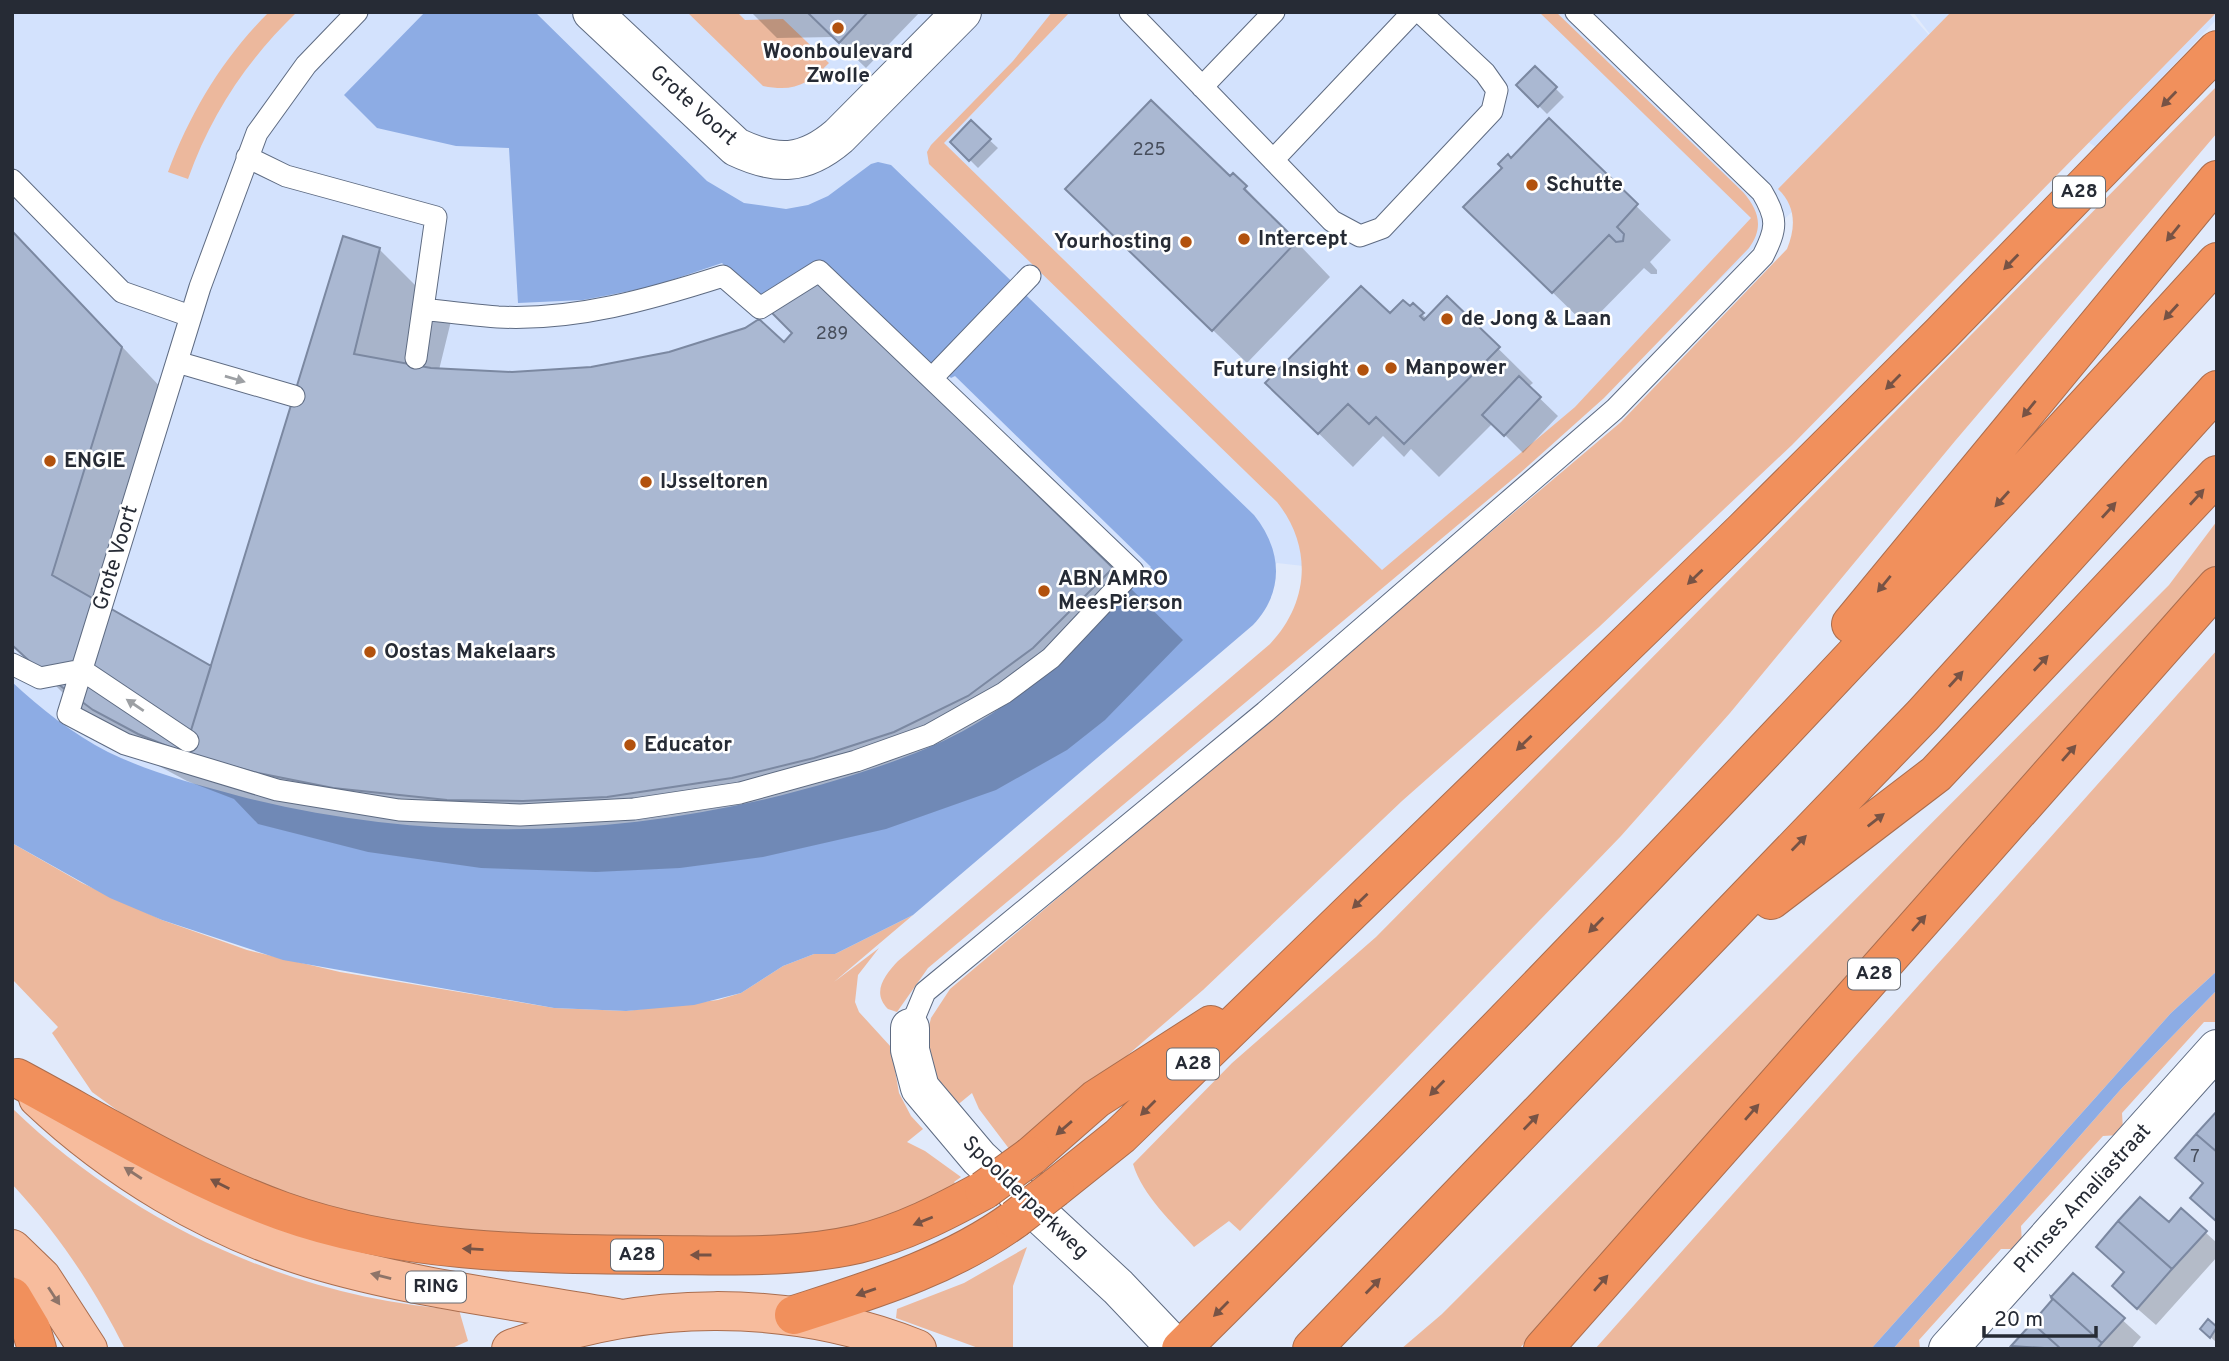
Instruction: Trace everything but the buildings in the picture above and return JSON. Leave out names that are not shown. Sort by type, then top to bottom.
[{"type":"highway","name":"A28","points":[[794,1315],[890,1283],[963,1253],[1014,1219],[1120,1136],[1783,492],[2217,50]]},
{"type":"highway","points":[[1643,876],[2217,180]]},
{"type":"highway","points":[[1179,1349],[1260,1270],[1643,876],[1993,509],[2217,262]]},
{"type":"highway","points":[[1319,1342],[1923,715],[2217,390]]},
{"type":"highway","points":[[1667,981],[1936,774],[2217,475]]},
{"type":"highway","name":"A28","points":[[1543,1349],[2217,586]]},
{"type":"highway","name":"A28","points":[[283,1211],[360,1232],[435,1247],[622,1255],[775,1256],[829,1250],[888,1236],[937,1215],[984,1190],[1031,1156],[1096,1099],[1153,1060],[1266,992]]},
{"type":"highway","name":"RING","points":[[15,1076],[229,1189],[283,1211]]},
{"type":"highway","points":[[12,1297],[31,1329],[37,1349]]},
{"type":"main road","name":"RING","points":[[15,1076],[68,1126],[105,1154],[186,1205],[258,1239],[309,1258],[392,1279],[617,1318]]},
{"type":"main road","points":[[12,1249],[43,1278],[88,1349]]},
{"type":"main road","name":"RING","points":[[511,1349],[547,1335],[617,1318],[705,1310],[794,1315],[882,1335],[917,1349]]},
{"type":"street","name":"Grote Voort","points":[[592,12],[736,147],[764,160],[793,160],[821,152],[962,12]]},
{"type":"street","name":"Spoolderparkweg","points":[[910,1028],[909,1050],[920,1088],[979,1158],[1118,1287],[1179,1349]]},
{"type":"street","name":"Prinses Amaliastraat","points":[[1948,1349],[2217,1049]]},
{"type":"lane","name":"Grote Voort","points":[[357,12],[306,65],[257,133],[247,157],[191,316],[68,714],[125,744],[277,790],[399,810],[520,815],[634,809],[740,793],[856,761],[929,735],[1004,693],[1051,658],[1133,571],[936,374]]},
{"type":"lane","points":[[1202,87],[1274,12]]},
{"type":"lane","points":[[1273,160],[1413,12]]},
{"type":"lane","points":[[1132,13],[1332,221],[1360,236],[1382,229],[1492,111],[1497,90],[1485,72],[1420,12]]},
{"type":"lane","points":[[910,1028],[925,992],[1265,712],[1615,409],[1763,256],[1774,235],[1774,212],[1762,192],[1576,12]]},
{"type":"lane","points":[[247,157],[286,176],[436,217],[416,358]]},
{"type":"lane","points":[[12,180],[122,292],[191,316]]},
{"type":"lane","points":[[423,309],[500,317],[580,313],[651,299],[723,275],[760,308],[819,271],[936,374],[1025,281]]},
{"type":"lane","points":[[177,362],[294,396]]},
{"type":"lane","points":[[12,663],[40,678],[82,670],[188,741]]},
{"type":"shaded area","points":[[12,12],[1908,12],[1939,46],[1913,12],[2217,12],[2217,19],[2096,147],[1953,61],[1575,415],[1382,575],[1277,563],[1180,634],[664,876],[12,762]]},
{"type":"shaded area","points":[[269,12],[297,12],[262,49],[232,89],[208,132],[188,179],[168,172],[187,128],[210,86],[237,48]]},
{"type":"shaded area","points":[[687,12],[737,12],[745,20],[783,19],[829,63],[814,77],[799,85],[783,88],[763,86]]},
{"type":"shaded area","points":[[1052,12],[1070,12],[944,143],[1382,570],[1575,407],[1751,218],[1539,12],[1556,12],[1743,192],[1756,212],[1757,233],[1749,248],[1604,398],[1520,473],[928,968],[897,1012],[888,1009],[883,1003],[880,990],[898,961],[1270,644],[1293,611],[1302,574],[1297,537],[1277,502],[929,164],[927,152],[931,145],[1013,61]]},
{"type":"shaded area","points":[[1951,12],[2217,12],[1792,445],[1599,627],[1402,801],[1203,990],[1013,1154],[979,1109],[972,1093],[955,1107],[929,1067],[928,1030],[931,1018],[950,989],[1621,422],[1787,249],[1793,217],[1788,202],[1778,189]]},
{"type":"shaded area","points":[[2217,86],[2217,133],[1955,441],[1730,713],[1621,836],[1240,1231],[1229,1221],[1194,1247],[1151,1198],[1133,1164],[1232,1063],[1376,937]]},
{"type":"shaded area","points":[[2217,521],[2217,568],[1519,1349],[1401,1349],[1442,1314],[2169,585]]},
{"type":"shaded area","points":[[2217,650],[2217,971],[2171,1013],[1871,1349],[1595,1349]]},
{"type":"shaded area","points":[[12,843],[82,883],[162,920],[247,950],[340,972],[554,1008],[626,1011],[718,1000],[741,993],[783,966],[814,954],[835,954],[913,915],[834,982],[879,948],[858,975],[855,1002],[859,1012],[891,1047],[899,1093],[911,1116],[923,1129],[907,1142],[925,1151],[961,1177],[954,1182],[959,1188],[927,1205],[819,1237],[470,1238],[288,1198],[136,1124],[92,1092],[52,1033],[58,1027],[12,979]]},
{"type":"shaded area","points":[[2217,990],[2217,1022],[2204,1022],[2122,1113],[2123,1130],[2119,1135],[2103,1136],[2021,1226],[2022,1244],[2018,1249],[2001,1249],[1919,1340],[1920,1349],[1893,1349],[2121,1089]]},
{"type":"shaded area","points":[[12,1108],[59,1149],[109,1187],[162,1220],[218,1248],[276,1271],[336,1290],[397,1303],[459,1310],[468,1341],[450,1349],[125,1349],[75,1262],[12,1184]]},
{"type":"shaded area","points":[[1027,1247],[1013,1286],[1013,1349],[981,1349],[896,1318],[897,1309],[964,1283]]},
{"type":"water","points":[[425,12],[535,12],[707,181],[744,203],[786,209],[808,205],[828,196],[871,164],[878,162],[891,165],[1254,515],[1270,542],[1276,570],[1271,598],[1263,612],[1253,625],[913,915],[835,954],[814,954],[783,966],[741,993],[694,1005],[626,1011],[554,1008],[283,960],[162,920],[110,898],[12,843],[12,682],[58,720],[108,752],[156,772],[239,796],[313,812],[388,823],[464,829],[541,829],[617,824],[692,814],[767,799],[871,769],[948,739],[990,715],[1039,677],[1085,635],[1151,567],[955,376],[951,378],[937,364],[931,368],[822,261],[758,300],[722,263],[651,287],[583,300],[518,303],[509,148],[456,146],[377,128],[344,95]]},
{"type":"water","points":[[2217,971],[2217,990],[2121,1089],[1893,1349],[1871,1349],[2171,1013]]},
{"type":"place","name":"Woonboulevard Zwolle","points":[[838,28]]},
{"type":"place","name":"Schutte","points":[[1532,185]]},
{"type":"place","name":"Intercept","points":[[1244,239]]},
{"type":"place","name":"Yourhosting","points":[[1186,242]]},
{"type":"place","name":"de Jong & Laan","points":[[1447,319]]},
{"type":"place","name":"Manpower","points":[[1391,368]]},
{"type":"place","name":"Future Insight","points":[[1363,370]]},
{"type":"place","name":"ENGIE","points":[[50,461]]},
{"type":"place","name":"IJsseltoren","points":[[646,482]]},
{"type":"place","name":"ABN AMRO MeesPierson","points":[[1044,591]]},
{"type":"place","name":"Oostas Makelaars","points":[[370,652]]},
{"type":"place","name":"Educator","points":[[630,745]]}]
